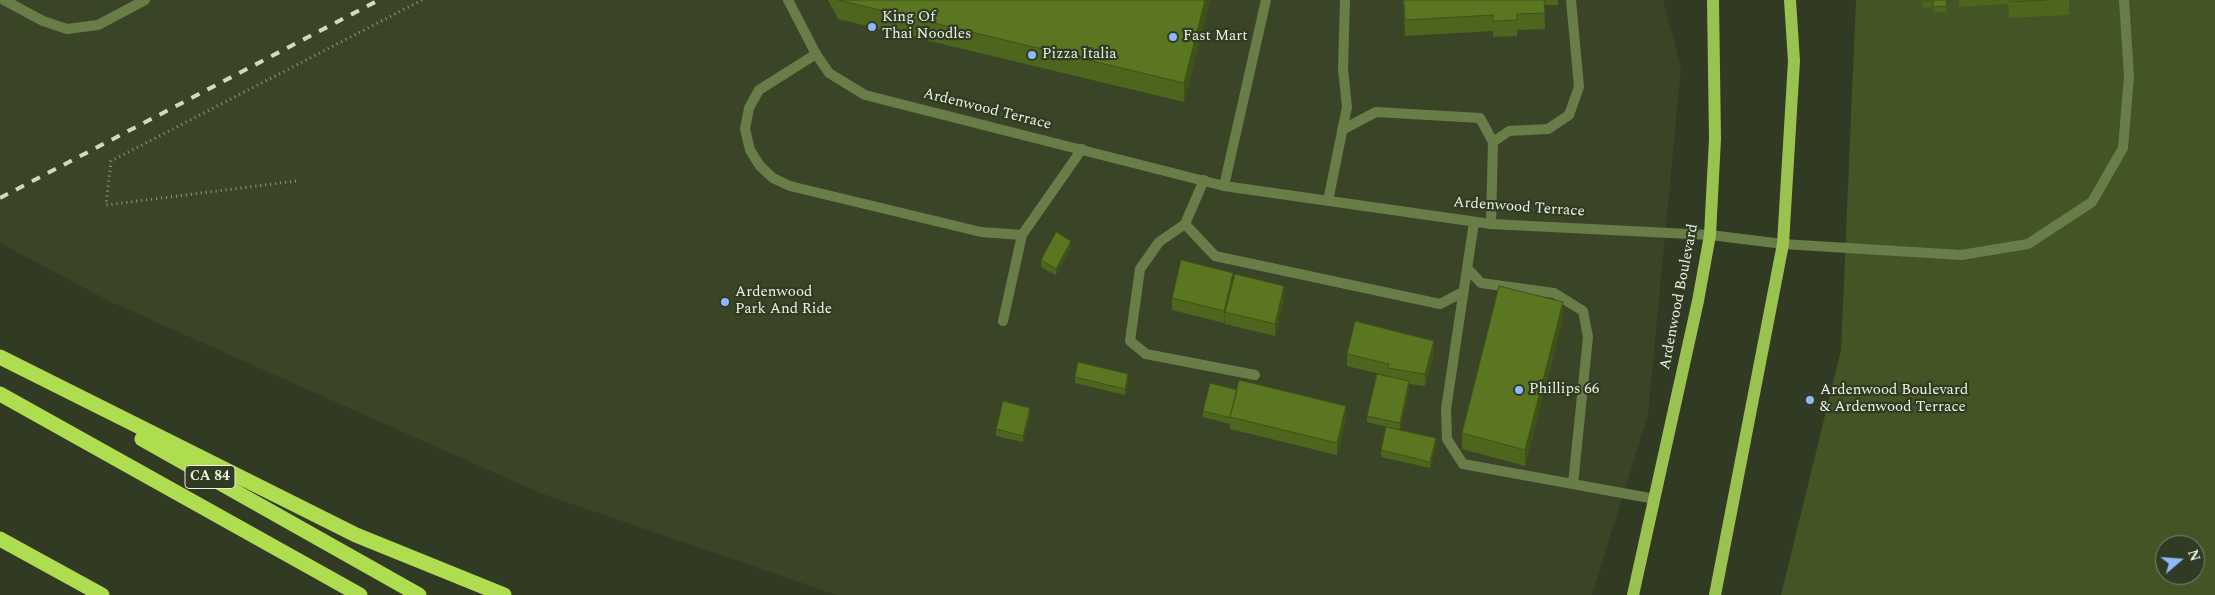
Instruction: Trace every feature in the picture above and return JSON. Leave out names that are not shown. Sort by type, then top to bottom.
[{"type":"highway","name":"CA 84","points":[[0,358],[419,595]]},
{"type":"highway","points":[[0,358],[356,535],[504,595]]},
{"type":"highway","name":"CA 84","points":[[0,394],[360,595]]},
{"type":"highway","points":[[0,539],[102,595]]},
{"type":"highway","points":[[23,552],[80,595]]},
{"type":"main road","name":"Ardenwood Boulevard","points":[[1633,595],[1698,301],[1710,235],[1715,139],[1713,0]]},
{"type":"main road","points":[[1715,595],[1783,244],[1794,61],[1790,0]]},
{"type":"street","points":[[4,0],[43,21],[67,29],[98,25],[145,0]]},
{"type":"street","name":"Ardenwood Terrace","points":[[788,0],[816,54],[829,73],[865,95],[1224,186],[1491,224],[1710,235],[1783,244],[1961,256],[2028,244],[2092,202],[2123,148],[2129,76],[2124,0]]},
{"type":"street","points":[[1224,186],[1266,0]]},
{"type":"street","points":[[1328,201],[1347,107],[1343,70],[1345,0]]},
{"type":"street","points":[[1493,142],[1509,130],[1548,129],[1569,115],[1579,87],[1571,0]]},
{"type":"street","points":[[816,54],[759,90],[749,108],[746,129],[750,150],[767,172],[790,186],[981,232],[1022,235]]},
{"type":"street","points":[[1342,130],[1376,112],[1480,118],[1493,142],[1491,224]]},
{"type":"street","points":[[1003,321],[1022,235],[1082,150]]},
{"type":"street","points":[[1204,180],[1185,224],[1159,242],[1140,268],[1130,341],[1146,354],[1255,375]]},
{"type":"street","points":[[1474,222],[1446,409],[1447,439],[1463,464],[1655,498]]},
{"type":"street","points":[[1185,224],[1215,256],[1440,304],[1463,292]]},
{"type":"street","points":[[1467,268],[1481,283],[1554,293],[1583,311],[1588,338],[1573,484]]},
{"type":"path","points":[[296,181],[106,205],[111,161],[422,0]]},
{"type":"shaded area","points":[[0,0],[1663,0],[1681,67],[1648,415],[1592,595],[837,595],[540,493],[109,301],[0,243]]},
{"type":"shaded area","points":[[1856,0],[2215,0],[2215,595],[1781,595],[1841,350]]},
{"type":"building","points":[[838,0],[1205,0],[1184,83]]},
{"type":"building","points":[[1404,0],[1544,0],[1545,13],[1517,14],[1517,20],[1493,21],[1493,15],[1405,20]]},
{"type":"building","points":[[1923,0],[1946,0],[1947,6],[1933,7],[1933,1]]},
{"type":"building","points":[[2009,0],[2046,0],[2009,2]]},
{"type":"building","points":[[1056,232],[1071,241],[1056,269],[1041,260]]},
{"type":"building","points":[[1181,260],[1233,273],[1224,311],[1172,298]]},
{"type":"building","points":[[1235,274],[1284,286],[1275,324],[1225,312]]},
{"type":"building","points":[[1499,286],[1563,302],[1525,450],[1462,433]]},
{"type":"building","points":[[1355,321],[1434,341],[1425,374],[1388,368],[1389,364],[1347,354]]},
{"type":"building","points":[[1078,362],[1128,374],[1125,389],[1075,377]]},
{"type":"building","points":[[1377,374],[1409,381],[1400,423],[1367,416]]},
{"type":"building","points":[[1239,380],[1346,406],[1337,443],[1230,417]]},
{"type":"building","points":[[1210,383],[1237,390],[1231,418],[1203,411]]},
{"type":"building","points":[[1003,401],[1030,408],[1023,436],[996,429]]},
{"type":"building","points":[[1386,427],[1436,438],[1430,462],[1381,450]]},
{"type":"railway","points":[[0,198],[379,0]]},
{"type":"place","name":"King Of Thai Noodles","points":[[872,27]]},
{"type":"place","name":"Fast Mart","points":[[1173,37]]},
{"type":"place","name":"Pizza Italia","points":[[1032,55]]},
{"type":"place","name":"Ardenwood Park And Ride","points":[[725,302]]},
{"type":"place","name":"Phillips 66","points":[[1519,390]]},
{"type":"place","name":"Ardenwood Boulevard & Ardenwood Terrace","points":[[1810,400]]}]
